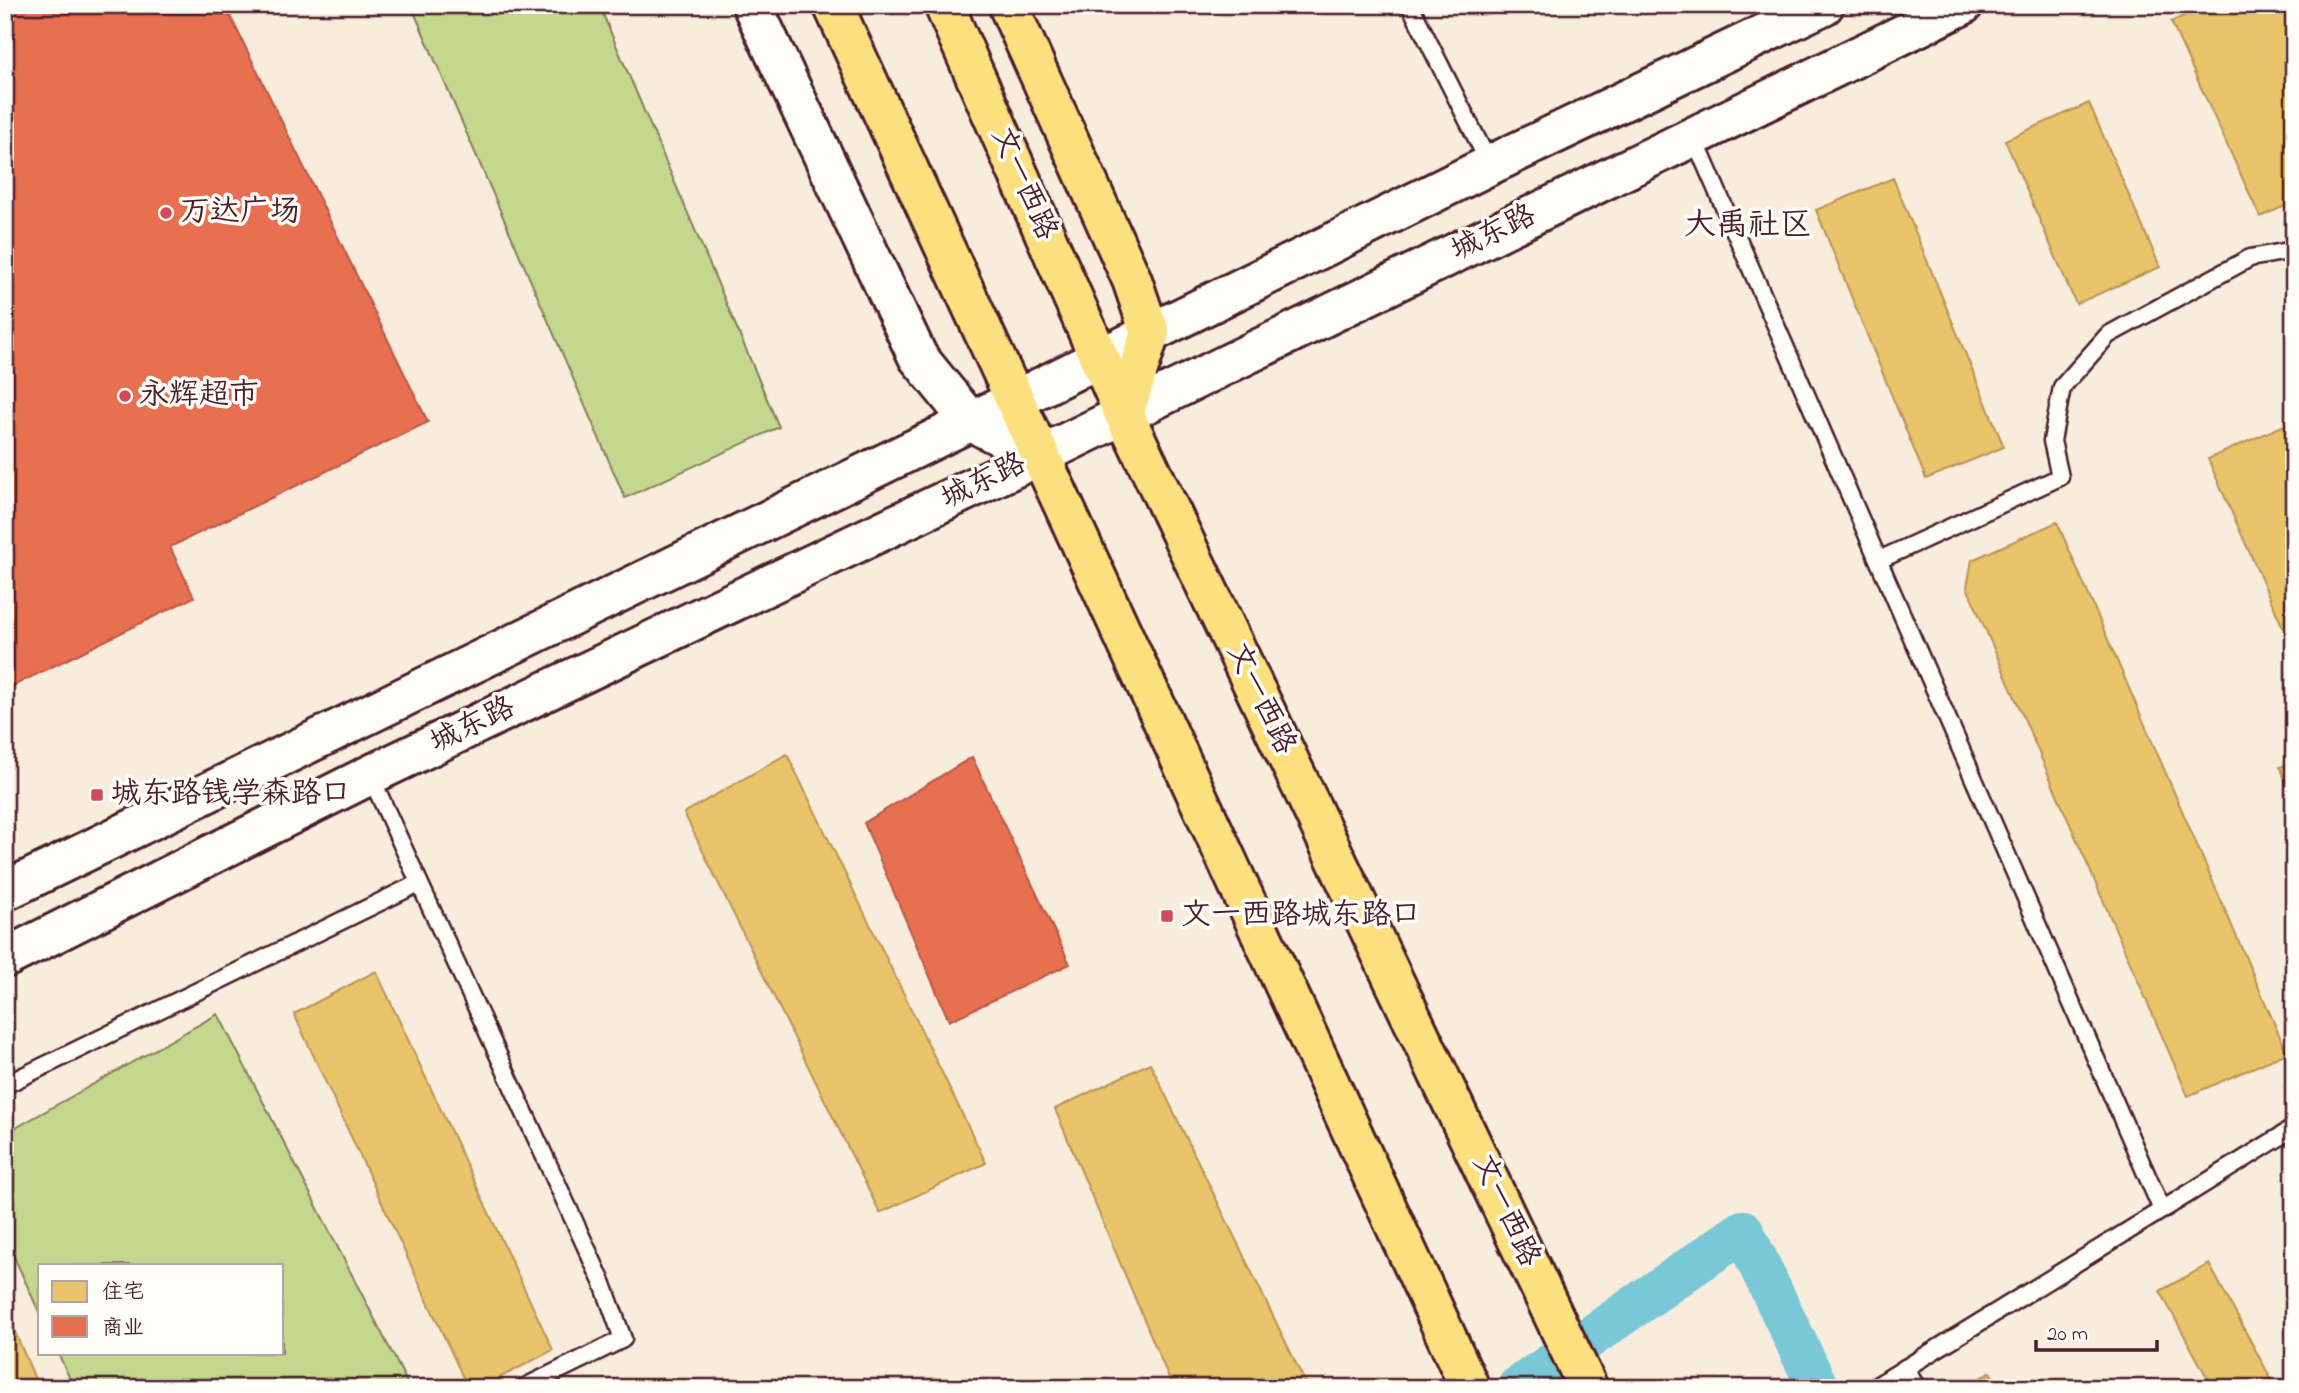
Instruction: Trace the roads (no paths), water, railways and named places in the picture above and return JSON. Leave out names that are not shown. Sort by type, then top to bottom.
[{"type":"main road","points":[[833,5],[1470,1388]]},
{"type":"main road","name":"文一西路","points":[[944,5],[1124,414],[1588,1388]]},
{"type":"main road","points":[[1008,5],[1132,280],[1150,332],[1124,414]]},
{"type":"street","points":[[752,5],[918,357],[970,421],[1039,456]]},
{"type":"street","name":"城东路","points":[[5,891],[1490,165],[1824,5]]},
{"type":"street","name":"城东路","points":[[5,958],[370,775],[1039,456],[1963,5]]},
{"type":"lane","points":[[1410,5],[1490,165]]},
{"type":"lane","points":[[1694,138],[2162,1210]]},
{"type":"lane","points":[[1879,560],[2060,477],[2052,441],[2062,387],[2108,335],[2250,258],[2294,250]]},
{"type":"lane","points":[[370,775],[598,1272],[623,1339],[523,1388]]},
{"type":"lane","points":[[5,1085],[419,883]]},
{"type":"lane","points":[[1873,1388],[2294,1128]]},
{"type":"lane","points":[[1905,1368],[1917,1388]]},
{"type":"waterway","points":[[1517,1388],[1743,1231],[1818,1388]]},
{"type":"place","name":"万达广场","points":[[166,213]]},
{"type":"place","name":"永辉超市","points":[[125,396]]},
{"type":"place","name":"城东路钱学森路口","points":[[97,795]]},
{"type":"place","name":"文一西路城东路口","points":[[1167,916]]},
{"type":"district","name":"大禹社区","points":[[1748,226]]}]
